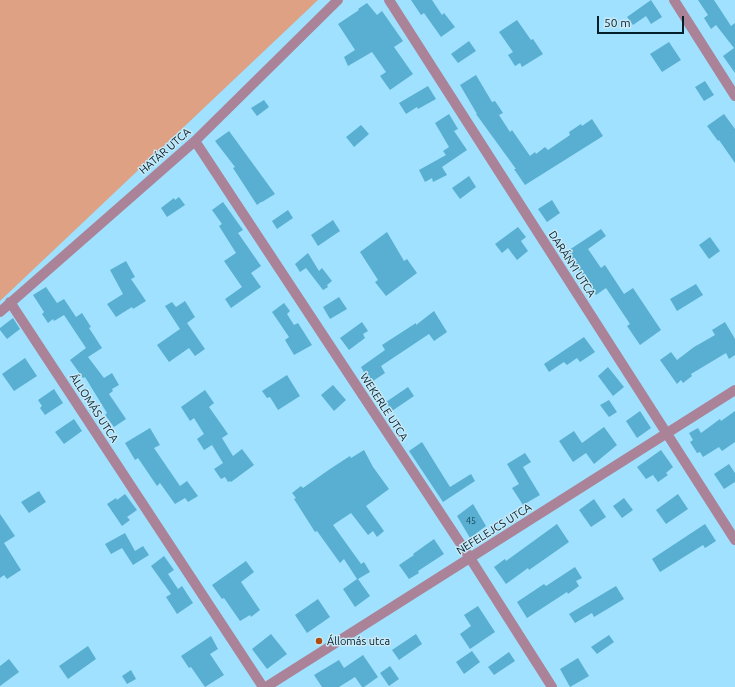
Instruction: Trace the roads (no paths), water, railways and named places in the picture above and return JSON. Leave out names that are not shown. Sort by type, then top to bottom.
[{"type":"street","name":"HATÁR UTCA","points":[[0,312],[195,141],[338,0]]},
{"type":"street","name":"DARÁNYI UTCA","points":[[389,0],[735,540]]},
{"type":"street","points":[[674,0],[735,96]]},
{"type":"street","name":"WEKERLE UTCA","points":[[195,141],[470,558],[552,687]]},
{"type":"street","name":"ÁLLOMÁS UTCA","points":[[10,302],[265,687]]},
{"type":"street","name":"NEFELEJCS UTCA","points":[[265,687],[735,390]]},
{"type":"place","name":"Állomás utca","points":[[319,641]]}]
